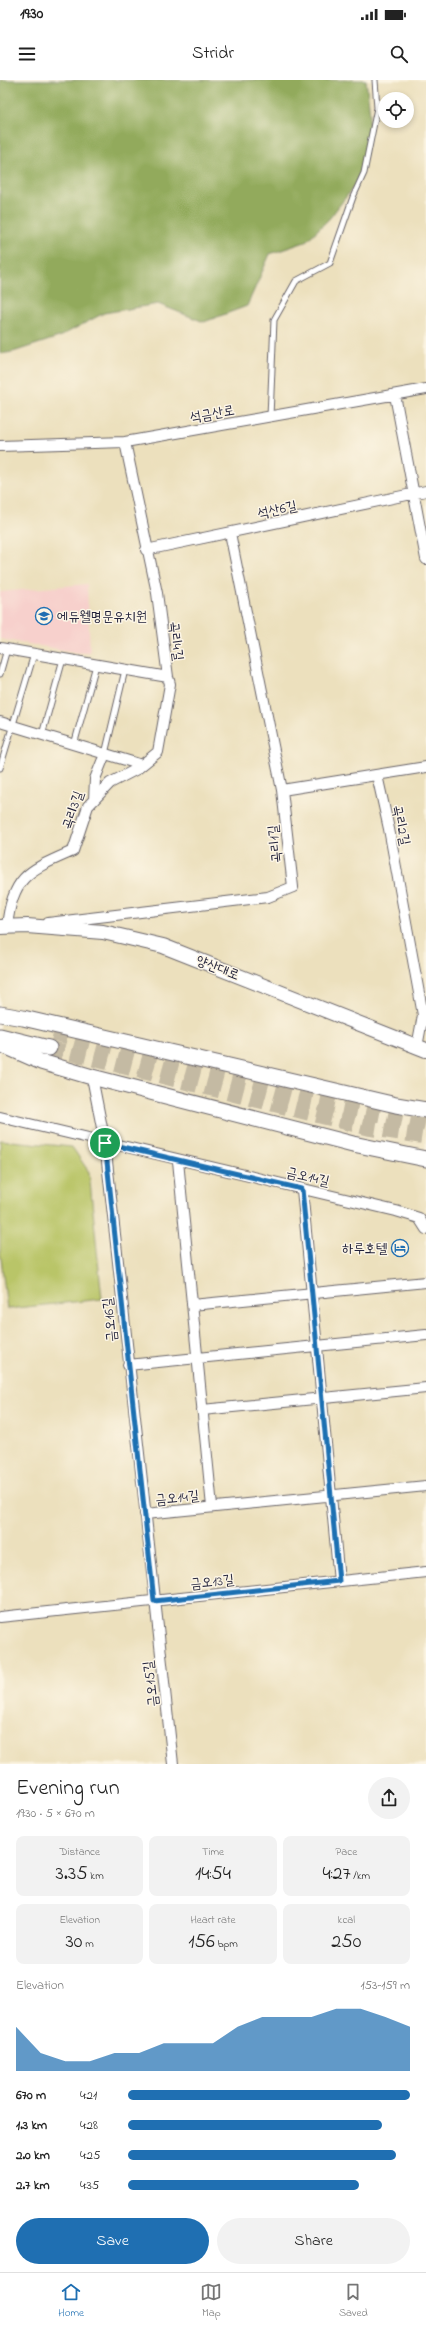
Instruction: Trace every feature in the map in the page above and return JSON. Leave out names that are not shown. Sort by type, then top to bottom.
[{"type":"main road","name":"양산대로","points":[[3,927],[27,926],[103,932],[163,946],[422,1049]]},
{"type":"main road","points":[[0,1014],[23,1018],[396,1105],[426,1110]]},
{"type":"main road","points":[[0,1020],[53,1033]]},
{"type":"main road","points":[[0,1036],[49,1048]]},
{"type":"main road","points":[[0,1044],[41,1062],[92,1077],[353,1144],[426,1160]]},
{"type":"street","name":"석금산로","points":[[0,446],[125,442],[426,389]]},
{"type":"street","points":[[395,395],[426,559]]},
{"type":"street","name":"곡리4길","points":[[4,649],[168,677],[157,593],[146,550],[125,442]]},
{"type":"street","name":"석산6길","points":[[146,550],[426,491]]},
{"type":"street","name":"곡리1길","points":[[27,926],[268,897],[293,887],[282,790],[230,533]]},
{"type":"street","points":[[94,800],[110,783],[142,765],[158,752],[170,684],[168,677]]},
{"type":"street","points":[[0,722],[142,765]]},
{"type":"street","name":"곡리3길","points":[[3,927],[17,887],[34,868],[74,852],[88,806],[94,800],[95,779],[104,754]]},
{"type":"street","points":[[282,790],[426,767]]},
{"type":"street","name":"곡리2길","points":[[377,775],[389,829],[423,1015],[422,1049]]},
{"type":"street","name":"금오16길","points":[[92,1077],[105,1143],[154,1601]]},
{"type":"street","points":[[0,1117],[105,1143]]},
{"type":"street","name":"금오14길","points":[[105,1143],[419,1218],[426,1229]]},
{"type":"street","name":"금오14길","points":[[178,1161],[212,1507]]},
{"type":"street","points":[[302,1189],[339,1581]]},
{"type":"street","points":[[192,1305],[426,1282]]},
{"type":"street","points":[[128,1365],[426,1335]]},
{"type":"street","points":[[202,1410],[426,1388]]},
{"type":"street","name":"금오14길","points":[[145,1514],[426,1486]]},
{"type":"street","name":"금오13길","points":[[0,1617],[426,1572]]},
{"type":"street","name":"금오15길","points":[[154,1601],[173,1764]]},
{"type":"lane","points":[[270,417],[274,320],[296,280],[330,263],[353,197],[364,173],[377,108],[375,80]]},
{"type":"lane","points":[[0,674],[4,649]]},
{"type":"lane","points":[[0,768],[11,726],[34,654]]},
{"type":"lane","points":[[42,735],[63,659]]},
{"type":"lane","points":[[74,745],[96,665]]},
{"type":"lane","points":[[104,754],[125,670]]},
{"type":"shaded area","name":"에듀웰명문유치원","points":[[87,584],[90,652],[80,653],[0,639],[0,592]]},
{"type":"green space","points":[[0,80],[366,80],[370,114],[366,154],[356,184],[329,219],[305,242],[270,254],[247,306],[204,322],[158,304],[104,313],[59,337],[13,352],[0,354]]},
{"type":"green space","points":[[0,1140],[72,1147],[89,1172],[102,1299],[7,1309],[0,1250]]},
{"type":"tunnel","points":[[53,1033],[309,1101],[426,1124]]},
{"type":"tunnel","points":[[49,1048],[368,1128],[426,1137]]},
{"type":"place","name":"에듀웰명문유치원","points":[[44,616]]},
{"type":"place","name":"하루호텔","points":[[400,1248]]},
{"type":"route","points":[[105,1143],[302,1189],[339,1581],[154,1601],[105,1143]]}]
